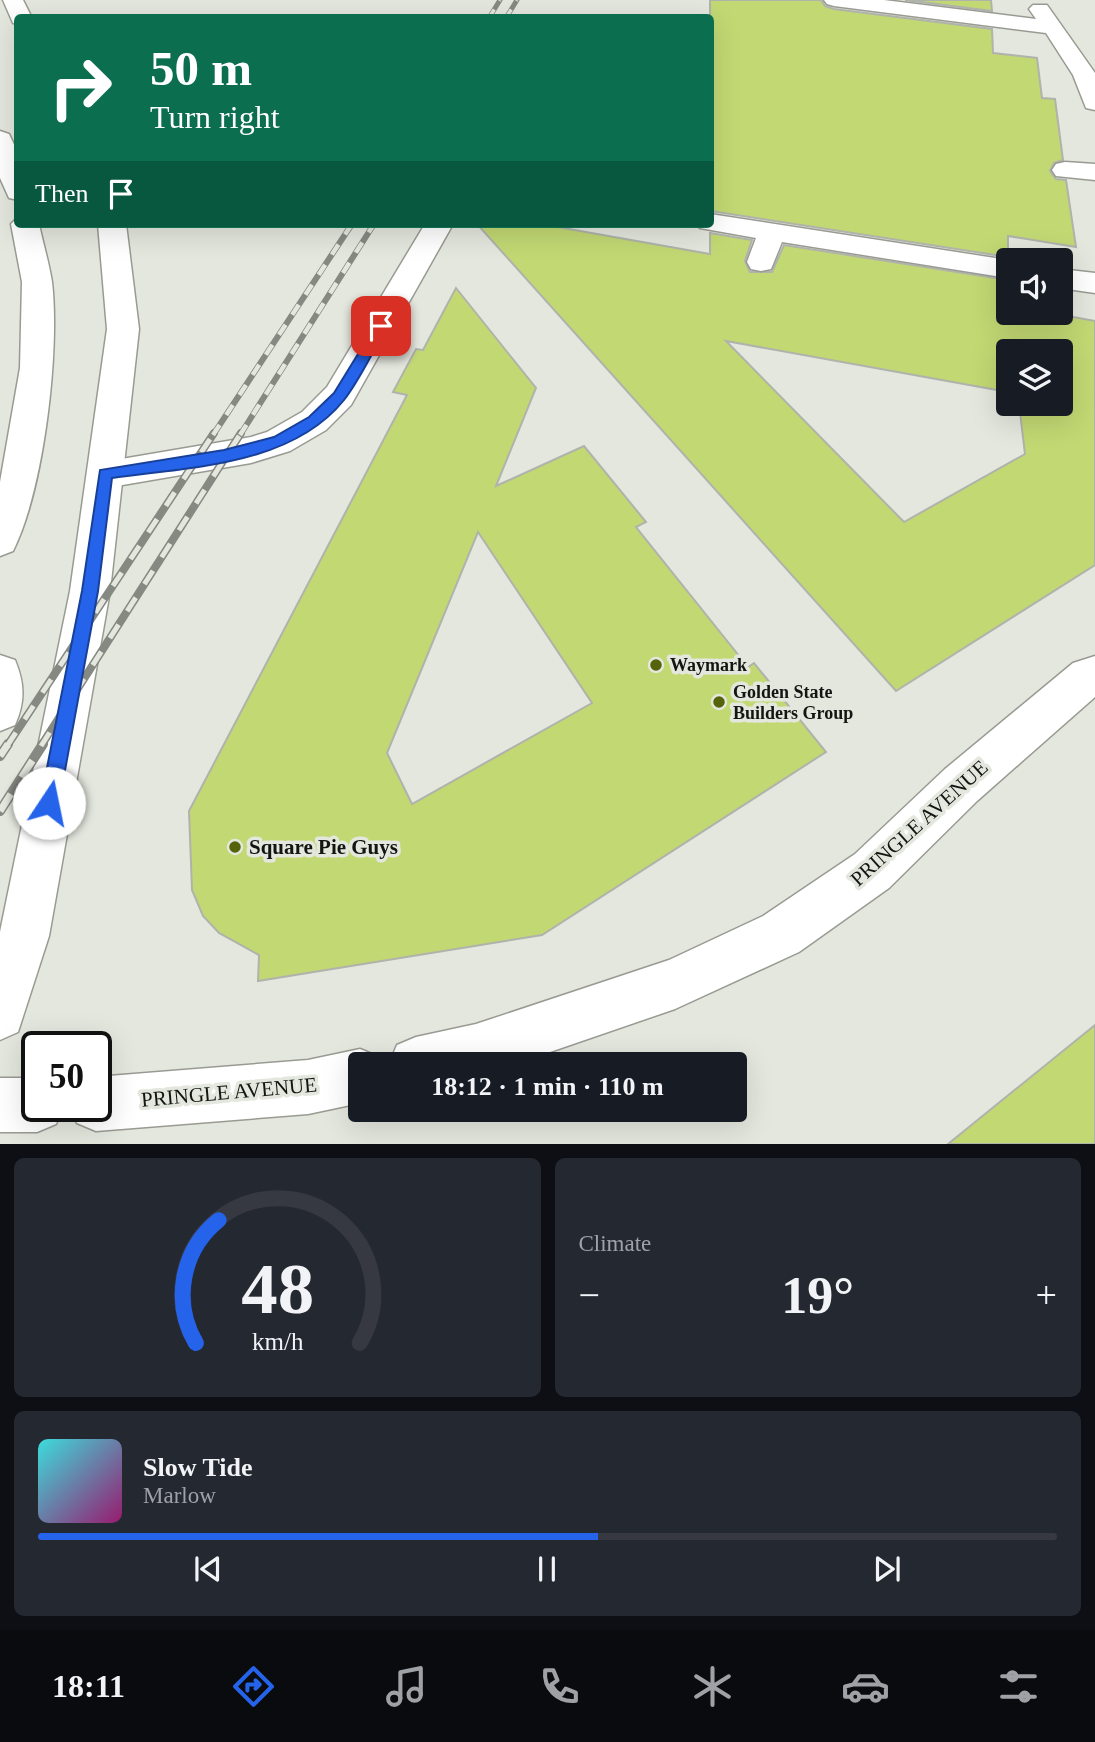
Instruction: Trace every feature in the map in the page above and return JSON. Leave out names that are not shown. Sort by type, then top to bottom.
[{"type":"main road","points":[[834,0],[1055,28]]},
{"type":"main road","points":[[1032,0],[1055,28],[1085,75],[1095,103]]},
{"type":"main road","points":[[0,139],[14,180]]},
{"type":"main road","points":[[1065,170],[1095,172]]},
{"type":"main road","points":[[714,223],[996,267]]},
{"type":"main road","points":[[0,540],[21,472],[36,368],[37,282],[26,228]]},
{"type":"main road","points":[[0,1014],[24,936],[90,591],[123,329],[113,228]]},
{"type":"main road","points":[[105,474],[251,450],[278,442],[314,421],[339,396],[437,228]]},
{"type":"main road","points":[[761,262],[772,232]]},
{"type":"main road","points":[[1073,280],[1095,283]]},
{"type":"main road","points":[[0,674],[3,699],[0,711]]},
{"type":"main road","name":"PRINGLE AVENUE","points":[[471,1052],[675,983],[780,934],[872,871],[961,785],[1088,677],[1095,675]]},
{"type":"main road","name":"PRINGLE AVENUE","points":[[112,1103],[308,1087],[348,1079]]},
{"type":"main road","points":[[0,1105],[21,1105]]},
{"type":"building","points":[[710,0],[821,0],[825,6],[834,9],[992,29],[993,53],[1037,58],[1042,98],[1055,99],[1063,160],[1054,163],[1050,171],[1056,179],[1066,180],[1076,247],[1008,236],[1008,248],[996,248],[996,255],[714,212],[714,14],[710,14]]},
{"type":"building","points":[[905,0],[991,0],[992,11]]},
{"type":"building","points":[[481,228],[564,228],[710,254],[710,233],[752,240],[745,261],[750,272],[772,272],[784,245],[996,278],[996,325],[1073,325],[1073,317],[1095,321],[1095,565],[896,691]],"holes":[[[996,339],[1073,339],[1073,416],[1020,416],[1025,454],[904,522],[726,341],[996,390]]]},
{"type":"building","name":"Waymark","points":[[456,288],[536,388],[496,486],[584,446],[646,522],[636,527],[748,667],[754,663],[826,752],[542,935],[258,981],[259,955],[219,933],[203,916],[192,890],[189,811],[407,395],[393,392],[416,349],[423,350]],"holes":[[[478,532],[592,703],[412,804],[387,753]]]},
{"type":"building","points":[[1095,1025],[1095,1144],[948,1144]]},
{"type":"railway","points":[[491,14],[500,0]]},
{"type":"railway","points":[[508,14],[517,0]]},
{"type":"railway","points":[[213,435],[349,228]]},
{"type":"railway","points":[[240,435],[371,228]]},
{"type":"railway","points":[[7,746],[214,433]]},
{"type":"railway","points":[[41,746],[241,433]]},
{"type":"railway","points":[[0,756],[8,744]]},
{"type":"railway","points":[[0,811],[43,744]]},
{"type":"place","name":"Waymark","points":[[656,665]]},
{"type":"place","name":"Golden State Builders Group","points":[[719,702]]},
{"type":"place","name":"Square Pie Guys","points":[[235,847]]},
{"type":"route","points":[[49,803],[90,591],[105,474],[224,456],[278,442],[314,421],[339,396],[381,326]]}]
